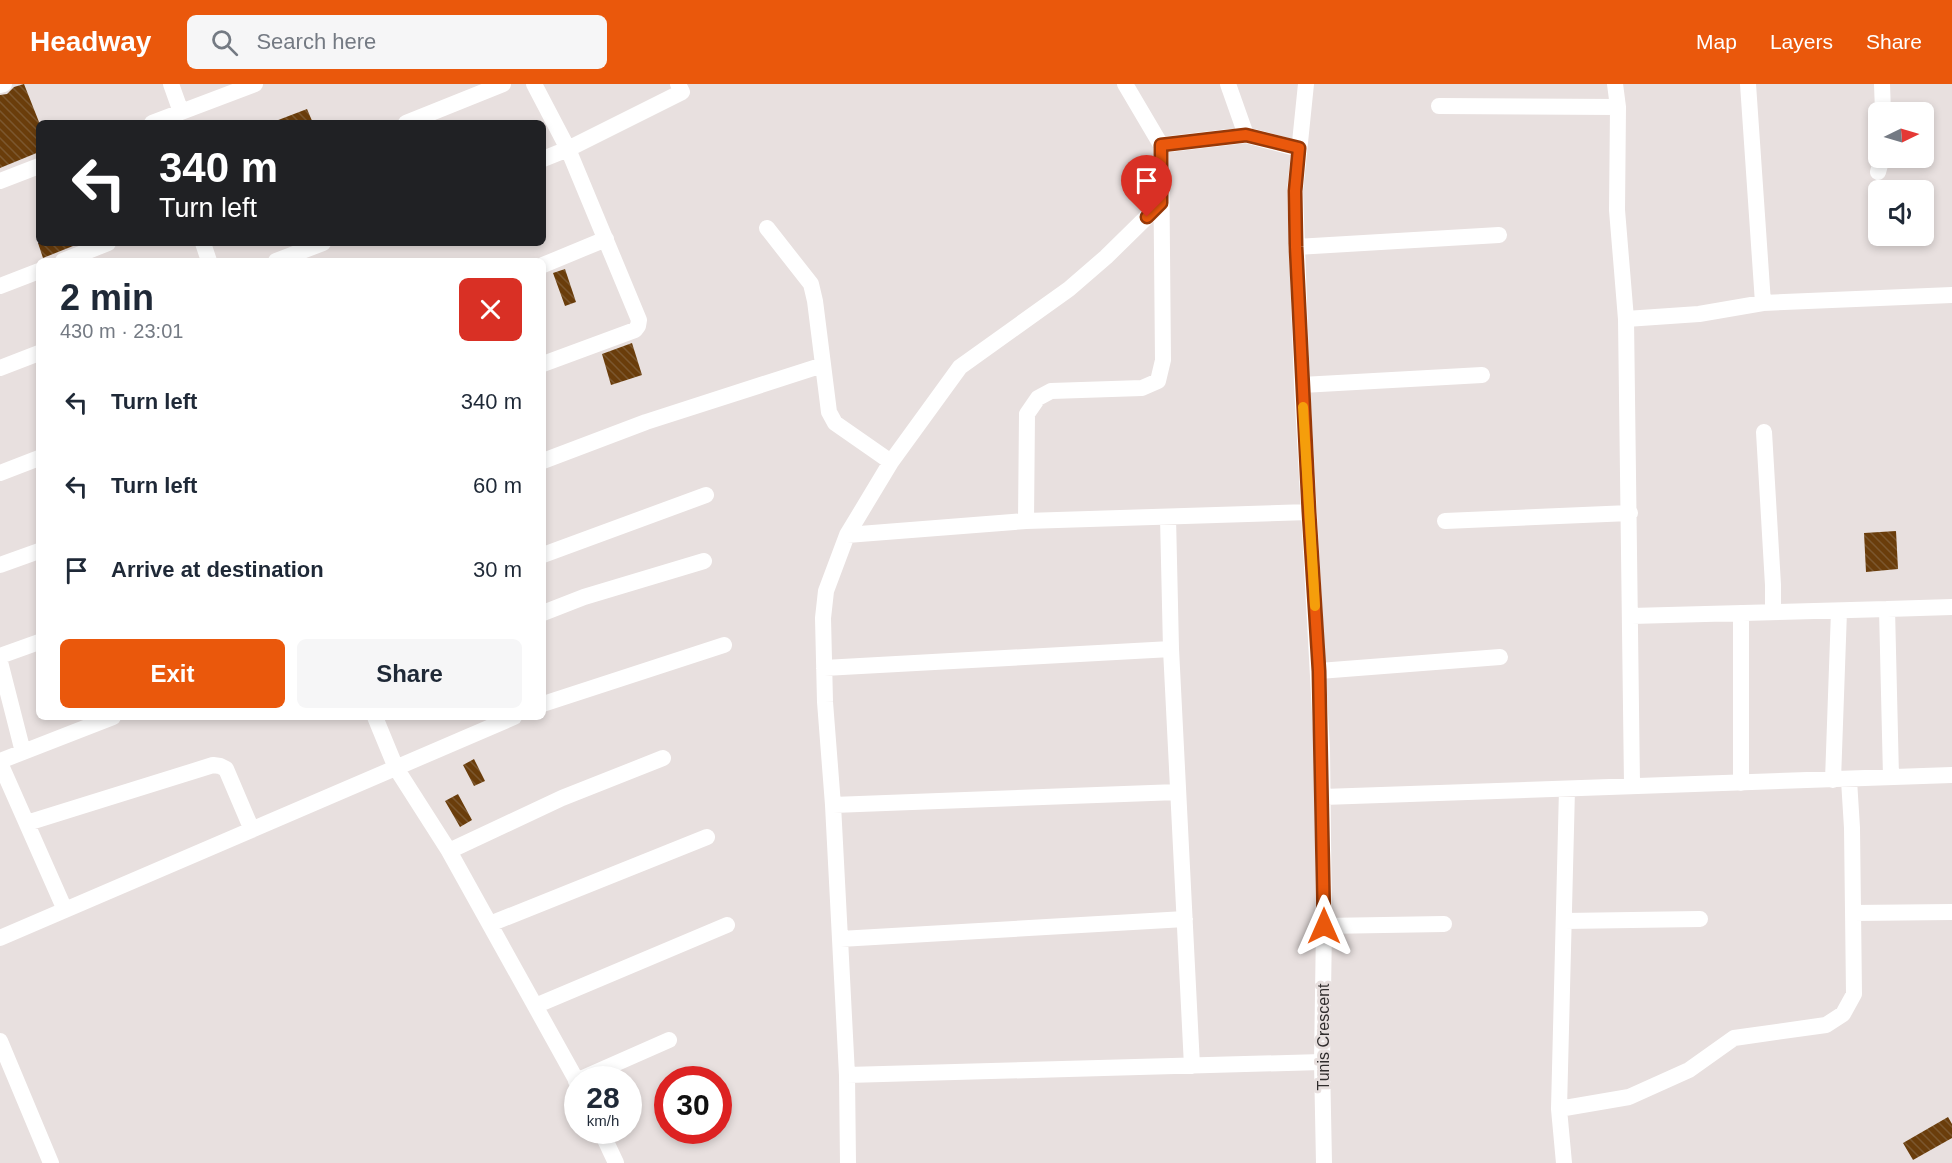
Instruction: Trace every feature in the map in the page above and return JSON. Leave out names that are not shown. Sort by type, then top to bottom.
[{"type":"street","points":[[171,84],[182,112]]},
{"type":"street","points":[[162,120],[255,84]]},
{"type":"street","points":[[413,120],[503,84]]},
{"type":"street","points":[[534,84],[568,149],[637,312],[638,326],[635,330],[546,363]]},
{"type":"street","points":[[1026,521],[1028,414],[1038,398],[1051,391],[1142,388],[1158,381],[1163,360],[1161,145],[1125,84]]},
{"type":"street","points":[[1228,84],[1246,135]]},
{"type":"street","name":"Tunis Crescent","points":[[1306,84],[1295,191],[1302,385],[1319,671],[1323,797],[1324,1163]]},
{"type":"street","points":[[1615,84],[1618,107],[1617,210],[1626,319],[1632,785]]},
{"type":"street","points":[[1748,84],[1763,303]]},
{"type":"street","points":[[1882,84],[1883,102]]},
{"type":"street","points":[[546,158],[568,149],[685,87]]},
{"type":"street","points":[[1439,106],[1618,107]]},
{"type":"street","points":[[1161,145],[1246,135],[1299,148]]},
{"type":"street","points":[[0,181],[36,167]]},
{"type":"street","points":[[848,1163],[847,1075],[833,805],[825,702],[823,618],[826,591],[846,535],[891,462],[960,367],[1070,290],[1161,203]]},
{"type":"street","points":[[767,228],[811,284],[830,412],[835,423],[891,462]]},
{"type":"street","points":[[1296,247],[1498,235]]},
{"type":"street","points":[[546,264],[606,239]]},
{"type":"street","points":[[70,258],[100,246]]},
{"type":"street","points":[[284,258],[315,246]]},
{"type":"street","points":[[0,286],[36,272]]},
{"type":"street","points":[[1626,319],[1700,314],[1763,303],[1952,295]]},
{"type":"street","points":[[0,368],[36,354]]},
{"type":"street","points":[[546,459],[646,423],[823,365]]},
{"type":"street","points":[[1302,385],[1482,375]]},
{"type":"street","points":[[1764,432],[1773,612]]},
{"type":"street","points":[[0,473],[36,459]]},
{"type":"street","points":[[546,554],[706,495]]},
{"type":"street","points":[[846,535],[1026,521],[1309,512]]},
{"type":"street","points":[[1445,520],[1630,513]]},
{"type":"street","points":[[1168,518],[1178,792],[1192,1066]]},
{"type":"street","points":[[0,566],[36,552]]},
{"type":"street","points":[[546,612],[584,597],[704,561]]},
{"type":"street","points":[[1631,616],[1952,607]]},
{"type":"street","points":[[1887,609],[1891,777]]},
{"type":"street","points":[[1559,1109],[1629,1097],[1689,1070],[1734,1038],[1826,1025],[1844,1014],[1854,994],[1852,828],[1841,780],[1839,611]]},
{"type":"street","points":[[1741,613],[1741,783]]},
{"type":"street","points":[[0,656],[36,643]]},
{"type":"street","points":[[546,703],[723,645]]},
{"type":"street","points":[[824,668],[1172,650]]},
{"type":"street","points":[[1319,671],[1500,657]]},
{"type":"street","points":[[0,662],[23,752]]},
{"type":"street","points":[[65,910],[0,762],[105,720]]},
{"type":"street","points":[[376,720],[396,768],[450,851],[568,1066]]},
{"type":"street","points":[[0,938],[507,720]]},
{"type":"street","points":[[450,851],[562,798],[663,758]]},
{"type":"street","points":[[27,823],[213,765],[226,769],[252,830]]},
{"type":"street","points":[[1323,797],[1952,775]]},
{"type":"street","points":[[1564,1163],[1559,1109],[1567,789]]},
{"type":"street","points":[[833,805],[1178,792]]},
{"type":"street","points":[[490,924],[708,837]]},
{"type":"street","points":[[1853,913],[1952,912]]},
{"type":"street","points":[[840,939],[1185,919]]},
{"type":"street","points":[[1564,921],[1700,919]]},
{"type":"street","points":[[1324,926],[1444,924]]},
{"type":"street","points":[[535,1006],[727,926]]},
{"type":"street","points":[[612,1066],[669,1040]]},
{"type":"street","points":[[0,1041],[51,1163]]},
{"type":"street","points":[[847,1075],[1322,1062]]},
{"type":"street","points":[[607,1144],[616,1163]]},
{"type":"building","points":[[24,84],[38,120],[36,120],[36,153],[0,168],[0,95],[7,94],[14,87]]},
{"type":"building","points":[[307,109],[312,120],[278,120]]},
{"type":"building","points":[[39,246],[73,246],[43,258]]},
{"type":"building","points":[[565,269],[576,302],[565,306],[553,273]]},
{"type":"building","points":[[632,343],[642,375],[611,385],[602,354]]},
{"type":"building","points":[[1896,531],[1898,569],[1866,572],[1864,533]]},
{"type":"building","points":[[474,759],[485,781],[474,786],[463,765]]},
{"type":"building","points":[[458,794],[472,820],[460,827],[445,801]]},
{"type":"building","points":[[1948,1117],[1952,1124],[1952,1138],[1913,1160],[1903,1143]]},
{"type":"slow traffic","points":[[1303,407],[1315,606]]},
{"type":"route","points":[[1147,217],[1161,203],[1161,145],[1246,135],[1299,148],[1295,191],[1296,247],[1319,671],[1324,926]]}]
